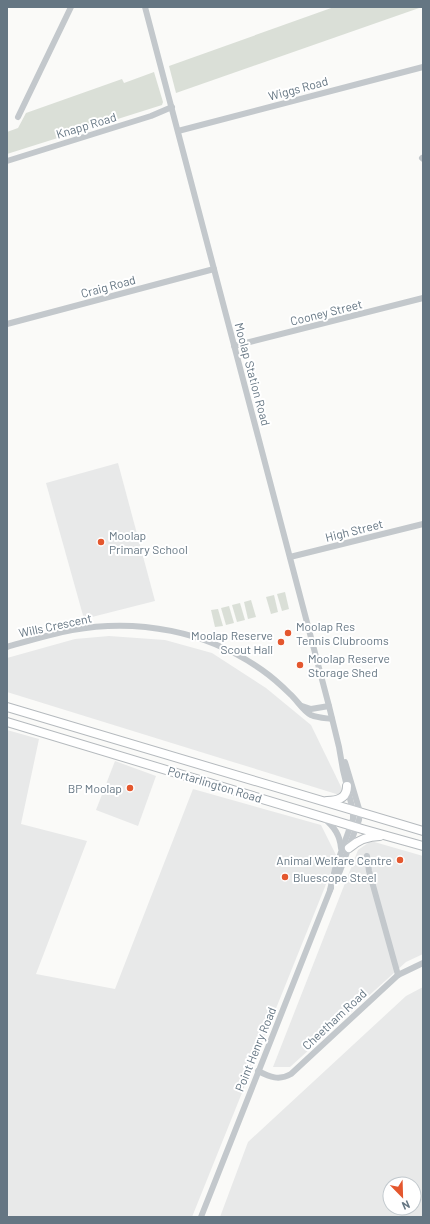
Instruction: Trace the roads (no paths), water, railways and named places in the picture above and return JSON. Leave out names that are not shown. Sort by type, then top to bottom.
[{"type":"main road","name":"Portarlington Road","points":[[7,707],[423,831]]},
{"type":"main road","name":"Portarlington Road","points":[[7,722],[423,846]]},
{"type":"main road","points":[[324,802],[335,801],[341,798],[346,793],[347,786]]},
{"type":"main road","points":[[345,850],[355,842],[370,837],[389,837]]},
{"type":"street","points":[[18,117],[71,7]]},
{"type":"street","name":"Moolap Station Road","points":[[145,7],[329,706],[347,786],[356,812]]},
{"type":"street","name":"Wiggs Road","points":[[178,131],[423,67]]},
{"type":"street","name":"Knapp Road","points":[[7,161],[172,108]]},
{"type":"street","name":"Craig Road","points":[[7,324],[214,269]]},
{"type":"street","name":"Cooney Street","points":[[234,346],[423,298]]},
{"type":"street","name":"High Street","points":[[290,557],[423,524]]},
{"type":"street","name":"Wills Crescent","points":[[7,647],[71,630],[108,625],[135,626],[167,630],[201,638],[225,648],[262,670],[276,681],[311,715],[319,718],[332,719]]},
{"type":"street","points":[[301,705],[311,709],[329,706]]},
{"type":"street","name":"Moolap Station Road","points":[[339,747],[347,769],[356,812]]},
{"type":"street","name":"Point Henry Road","points":[[201,1217],[330,890],[340,871],[345,850],[354,826],[353,819],[356,812]]},
{"type":"street","points":[[322,816],[336,831],[345,850]]},
{"type":"street","points":[[367,856],[369,871],[398,975]]},
{"type":"street","name":"Cheetham Road","points":[[258,1071],[274,1078],[280,1078],[291,1074],[398,975],[423,963]]},
{"type":"place","name":"Moolap Primary School","points":[[101,542]]},
{"type":"place","name":"Moolap Res Tennis Clubrooms","points":[[288,633]]},
{"type":"place","name":"Moolap Reserve Scout Hall","points":[[281,642]]},
{"type":"place","name":"Moolap Reserve Storage Shed","points":[[300,665]]},
{"type":"place","name":"BP Moolap","points":[[130,788]]},
{"type":"place","name":"Animal Welfare Centre","points":[[400,860]]},
{"type":"place","name":"Bluescope Steel","points":[[285,877]]}]
